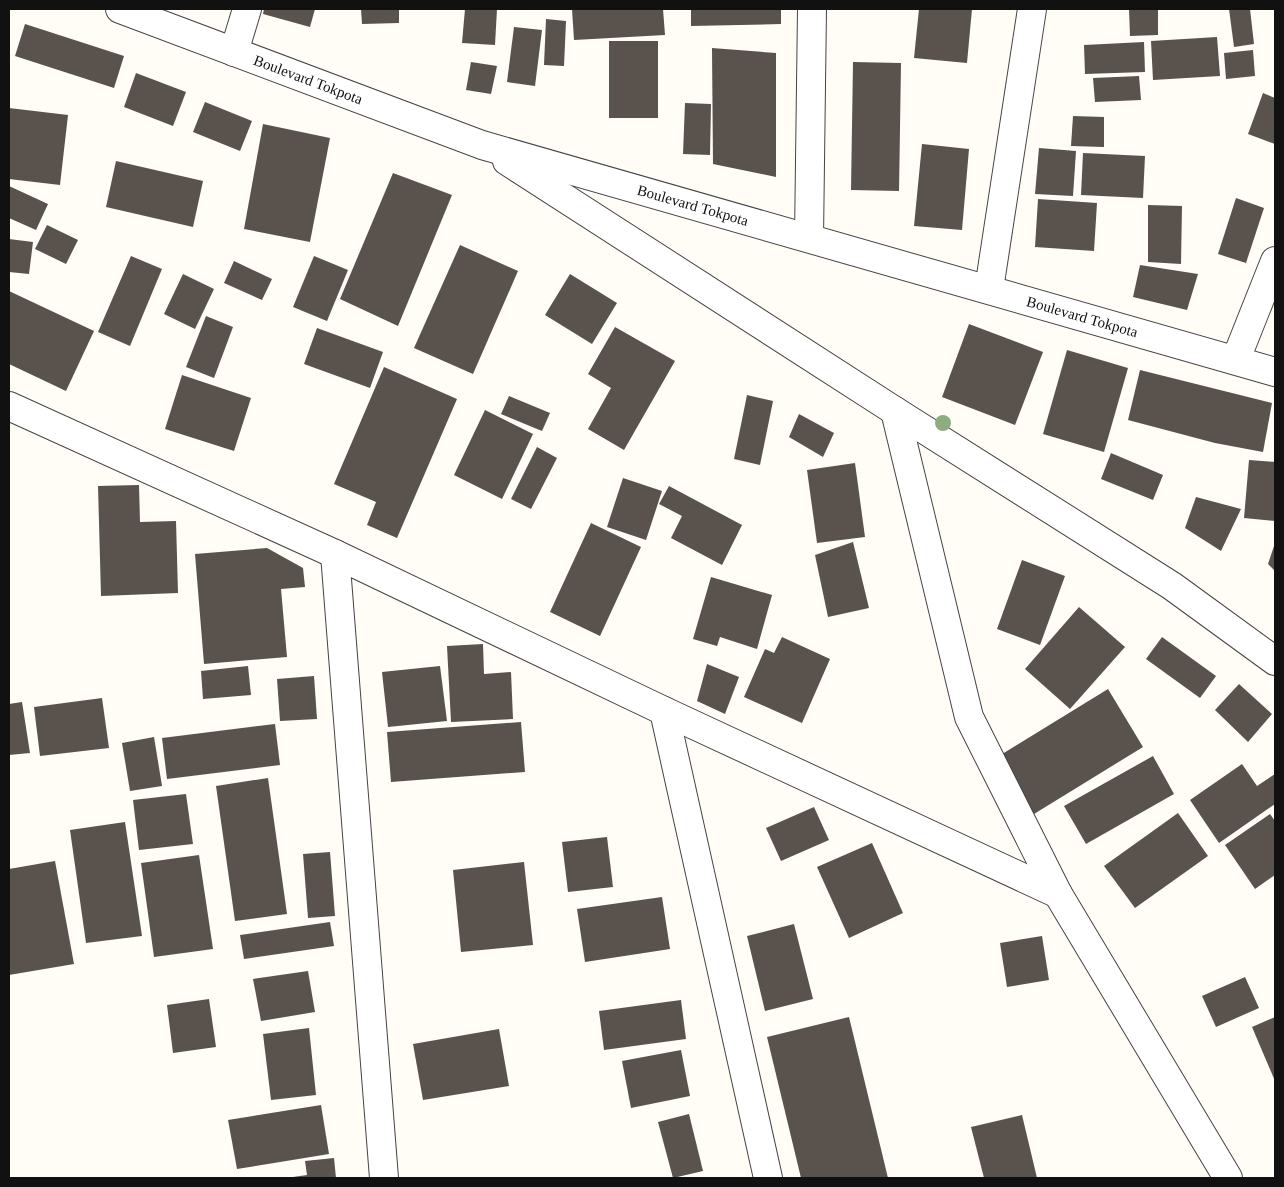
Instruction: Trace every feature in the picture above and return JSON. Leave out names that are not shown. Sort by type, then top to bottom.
[{"type":"street","name":"Boulevard Tokpota","points":[[120,9],[482,145],[1236,359],[1275,372]]},
{"type":"street","points":[[234,52],[247,9]]},
{"type":"street","points":[[809,238],[812,9]]},
{"type":"street","points":[[989,289],[1032,9]]},
{"type":"street","points":[[482,145],[895,412],[1172,586],[1275,661]]},
{"type":"street","points":[[1236,359],[1275,261]]},
{"type":"street","points":[[9,406],[335,554],[664,711],[1058,894]]},
{"type":"street","points":[[895,412],[969,717],[1058,894],[1228,1178]]},
{"type":"street","points":[[335,554],[384,1178]]},
{"type":"street","points":[[664,711],[768,1178]]},
{"type":"building","points":[[264,9],[315,9],[310,27],[263,14]]},
{"type":"building","points":[[361,9],[399,9],[399,23],[362,24]]},
{"type":"building","points":[[465,9],[497,9],[495,45],[462,43]]},
{"type":"building","points":[[572,9],[663,9],[665,35],[574,40]]},
{"type":"building","points":[[691,9],[781,9],[781,24],[691,26]]},
{"type":"building","points":[[919,9],[972,9],[967,63],[914,58]]},
{"type":"building","points":[[1129,9],[1158,9],[1158,35],[1130,36]]},
{"type":"building","points":[[1229,9],[1250,9],[1254,44],[1234,47]]},
{"type":"building","points":[[546,19],[566,21],[564,66],[544,65]]},
{"type":"building","points":[[25,24],[124,56],[114,88],[15,56]]},
{"type":"building","points":[[514,27],[542,30],[535,86],[507,82]]},
{"type":"building","points":[[1217,37],[1220,76],[1153,80],[1151,41]]},
{"type":"building","points":[[609,41],[658,41],[658,118],[609,118]]},
{"type":"building","points":[[1144,42],[1145,72],[1085,74],[1084,45]]},
{"type":"building","points":[[712,48],[776,53],[776,177],[713,164]]},
{"type":"building","points":[[1253,50],[1255,76],[1226,79],[1224,53]]},
{"type":"building","points":[[471,62],[497,66],[491,94],[466,90]]},
{"type":"building","points":[[853,62],[901,63],[899,191],[851,190]]},
{"type":"building","points":[[136,73],[186,92],[173,126],[124,107]]},
{"type":"building","points":[[1139,76],[1141,100],[1095,102],[1093,78]]},
{"type":"building","points":[[1263,93],[1275,98],[1275,144],[1248,134]]},
{"type":"building","points":[[205,102],[252,121],[240,151],[193,132]]},
{"type":"building","points":[[685,103],[711,104],[710,155],[683,154]]},
{"type":"building","points":[[9,108],[68,115],[60,185],[9,179]]},
{"type":"building","points":[[1073,116],[1104,117],[1104,147],[1071,146]]},
{"type":"building","points":[[263,124],[330,138],[310,242],[244,229]]},
{"type":"building","points":[[922,144],[969,149],[962,230],[914,226]]},
{"type":"building","points":[[1039,148],[1076,151],[1073,196],[1035,194]]},
{"type":"building","points":[[1083,153],[1145,156],[1143,198],[1081,195]]},
{"type":"building","points":[[116,161],[203,181],[193,227],[106,207]]},
{"type":"building","points":[[393,173],[452,195],[398,326],[340,299]]},
{"type":"building","points":[[9,186],[48,204],[36,230],[9,218]]},
{"type":"building","points":[[1236,198],[1264,208],[1246,263],[1218,254]]},
{"type":"building","points":[[1038,199],[1097,203],[1094,251],[1035,247]]},
{"type":"building","points":[[1148,205],[1182,206],[1181,264],[1148,262]]},
{"type":"building","points":[[47,225],[78,240],[66,264],[35,249]]},
{"type":"building","points":[[9,239],[33,242],[29,274],[9,272]]},
{"type":"building","points":[[460,245],[518,271],[473,374],[414,348]]},
{"type":"building","points":[[131,256],[162,269],[130,346],[98,332]]},
{"type":"building","points":[[314,256],[348,270],[327,321],[293,307]]},
{"type":"building","points":[[234,261],[272,279],[262,300],[224,283]]},
{"type":"building","points":[[1140,265],[1198,274],[1187,310],[1133,297]]},
{"type":"building","points":[[183,274],[214,289],[195,329],[164,314]]},
{"type":"building","points":[[570,274],[617,303],[592,344],[545,315]]},
{"type":"building","points":[[9,291],[94,331],[66,391],[9,364]]},
{"type":"building","points":[[206,316],[233,327],[214,378],[186,367]]},
{"type":"building","points":[[969,324],[1043,352],[1015,425],[942,397]]},
{"type":"building","points":[[615,327],[675,361],[624,450],[588,429],[611,388],[588,374]]},
{"type":"building","points":[[317,328],[383,352],[370,388],[304,364]]},
{"type":"building","points":[[1067,350],[1128,368],[1104,452],[1043,434]]},
{"type":"building","points":[[384,367],[457,399],[397,538],[367,525],[376,502],[334,484]]},
{"type":"building","points":[[1140,370],[1272,403],[1263,452],[1215,443],[1128,420]]},
{"type":"building","points":[[182,375],[251,398],[234,451],[165,429]]},
{"type":"building","points":[[747,395],[773,401],[760,465],[734,459]]},
{"type":"building","points":[[509,396],[550,413],[542,431],[501,414]]},
{"type":"building","points":[[485,410],[533,434],[502,499],[454,475]]},
{"type":"building","points":[[799,414],[834,433],[823,457],[789,437]]},
{"type":"building","points":[[537,447],[557,458],[531,509],[511,499]]},
{"type":"building","points":[[1111,453],[1163,475],[1153,500],[1101,479]]},
{"type":"building","points":[[1249,460],[1275,462],[1275,521],[1244,518]]},
{"type":"building","points":[[855,463],[865,537],[817,543],[807,470]]},
{"type":"building","points":[[623,478],[662,491],[646,540],[607,527]]},
{"type":"building","points":[[139,485],[140,522],[176,521],[178,593],[101,596],[98,486]]},
{"type":"building","points":[[669,486],[742,525],[722,565],[671,538],[682,516],[659,504]]},
{"type":"building","points":[[1196,497],[1241,509],[1221,551],[1185,528]]},
{"type":"building","points":[[591,523],[641,547],[600,636],[550,612]]},
{"type":"building","points":[[853,542],[869,608],[828,617],[815,555]]},
{"type":"building","points":[[1275,543],[1275,571],[1268,564]]},
{"type":"building","points":[[267,548],[303,568],[305,587],[281,589],[287,657],[204,664],[195,554]]},
{"type":"building","points":[[1022,560],[1065,576],[1040,645],[997,629]]},
{"type":"building","points":[[711,577],[772,595],[757,649],[720,637],[717,646],[693,639]]},
{"type":"building","points":[[1079,607],[1125,647],[1070,709],[1025,669]]},
{"type":"building","points":[[782,637],[830,659],[802,723],[744,697],[765,649],[774,653]]},
{"type":"building","points":[[1162,637],[1216,676],[1200,698],[1146,659]]},
{"type":"building","points":[[483,644],[484,674],[511,672],[513,719],[451,722],[447,646]]},
{"type":"building","points":[[707,664],[739,677],[725,714],[697,701]]},
{"type":"building","points":[[248,666],[251,695],[203,699],[201,671]]},
{"type":"building","points":[[440,666],[447,721],[388,727],[382,672]]},
{"type":"building","points":[[314,676],[317,719],[280,721],[277,679]]},
{"type":"building","points":[[1239,684],[1272,714],[1248,742],[1215,710]]},
{"type":"building","points":[[1108,689],[1143,747],[1034,814],[999,756]]},
{"type":"building","points":[[102,698],[109,748],[40,756],[34,707]]},
{"type":"building","points":[[22,702],[30,753],[9,755],[9,704]]},
{"type":"building","points":[[521,722],[525,772],[391,782],[387,732]]},
{"type":"building","points":[[275,724],[280,765],[167,779],[162,738]]},
{"type":"building","points":[[154,737],[162,786],[130,791],[122,743]]},
{"type":"building","points":[[1153,756],[1174,794],[1086,844],[1064,806]]},
{"type":"building","points":[[1242,764],[1257,786],[1275,774],[1275,804],[1219,843],[1190,800]]},
{"type":"building","points":[[268,778],[287,914],[235,921],[216,786]]},
{"type":"building","points":[[186,794],[193,844],[139,850],[133,800]]},
{"type":"building","points":[[814,807],[829,840],[781,861],[766,828]]},
{"type":"building","points":[[1178,813],[1208,856],[1135,908],[1104,866]]},
{"type":"building","points":[[1270,814],[1275,821],[1275,875],[1255,889],[1225,845]]},
{"type":"building","points":[[125,822],[142,936],[86,943],[70,830]]},
{"type":"building","points":[[607,837],[613,887],[568,892],[562,842]]},
{"type":"building","points":[[872,843],[903,913],[849,938],[817,867]]},
{"type":"building","points":[[330,852],[335,916],[308,918],[303,854]]},
{"type":"building","points":[[199,855],[213,949],[154,957],[141,863]]},
{"type":"building","points":[[55,861],[74,964],[9,975],[9,869]]},
{"type":"building","points":[[524,862],[533,945],[461,952],[453,870]]},
{"type":"building","points":[[662,897],[670,949],[585,962],[577,909]]},
{"type":"building","points":[[330,922],[334,946],[244,959],[240,935]]},
{"type":"building","points":[[794,924],[813,999],[765,1011],[747,936]]},
{"type":"building","points":[[1042,936],[1049,980],[1007,987],[1000,943]]},
{"type":"building","points":[[308,971],[315,1012],[261,1021],[253,979]]},
{"type":"building","points":[[1245,977],[1259,1008],[1216,1027],[1202,996]]},
{"type":"building","points":[[209,999],[216,1047],[173,1053],[167,1005]]},
{"type":"building","points":[[681,1000],[686,1039],[604,1050],[599,1011]]},
{"type":"building","points":[[849,1017],[888,1178],[801,1178],[767,1037]]},
{"type":"building","points":[[1275,1017],[1275,1081],[1252,1027]]},
{"type":"building","points":[[309,1028],[316,1095],[271,1100],[263,1034]]},
{"type":"building","points":[[499,1029],[509,1086],[423,1100],[413,1044]]},
{"type":"building","points":[[681,1050],[690,1096],[631,1108],[622,1061]]},
{"type":"building","points":[[321,1105],[329,1154],[237,1169],[228,1120]]},
{"type":"building","points":[[689,1114],[703,1171],[673,1178],[658,1122]]},
{"type":"building","points":[[1022,1115],[1037,1178],[984,1178],[971,1127]]},
{"type":"building","points":[[334,1158],[336,1178],[293,1178],[307,1175],[305,1161]]}]
